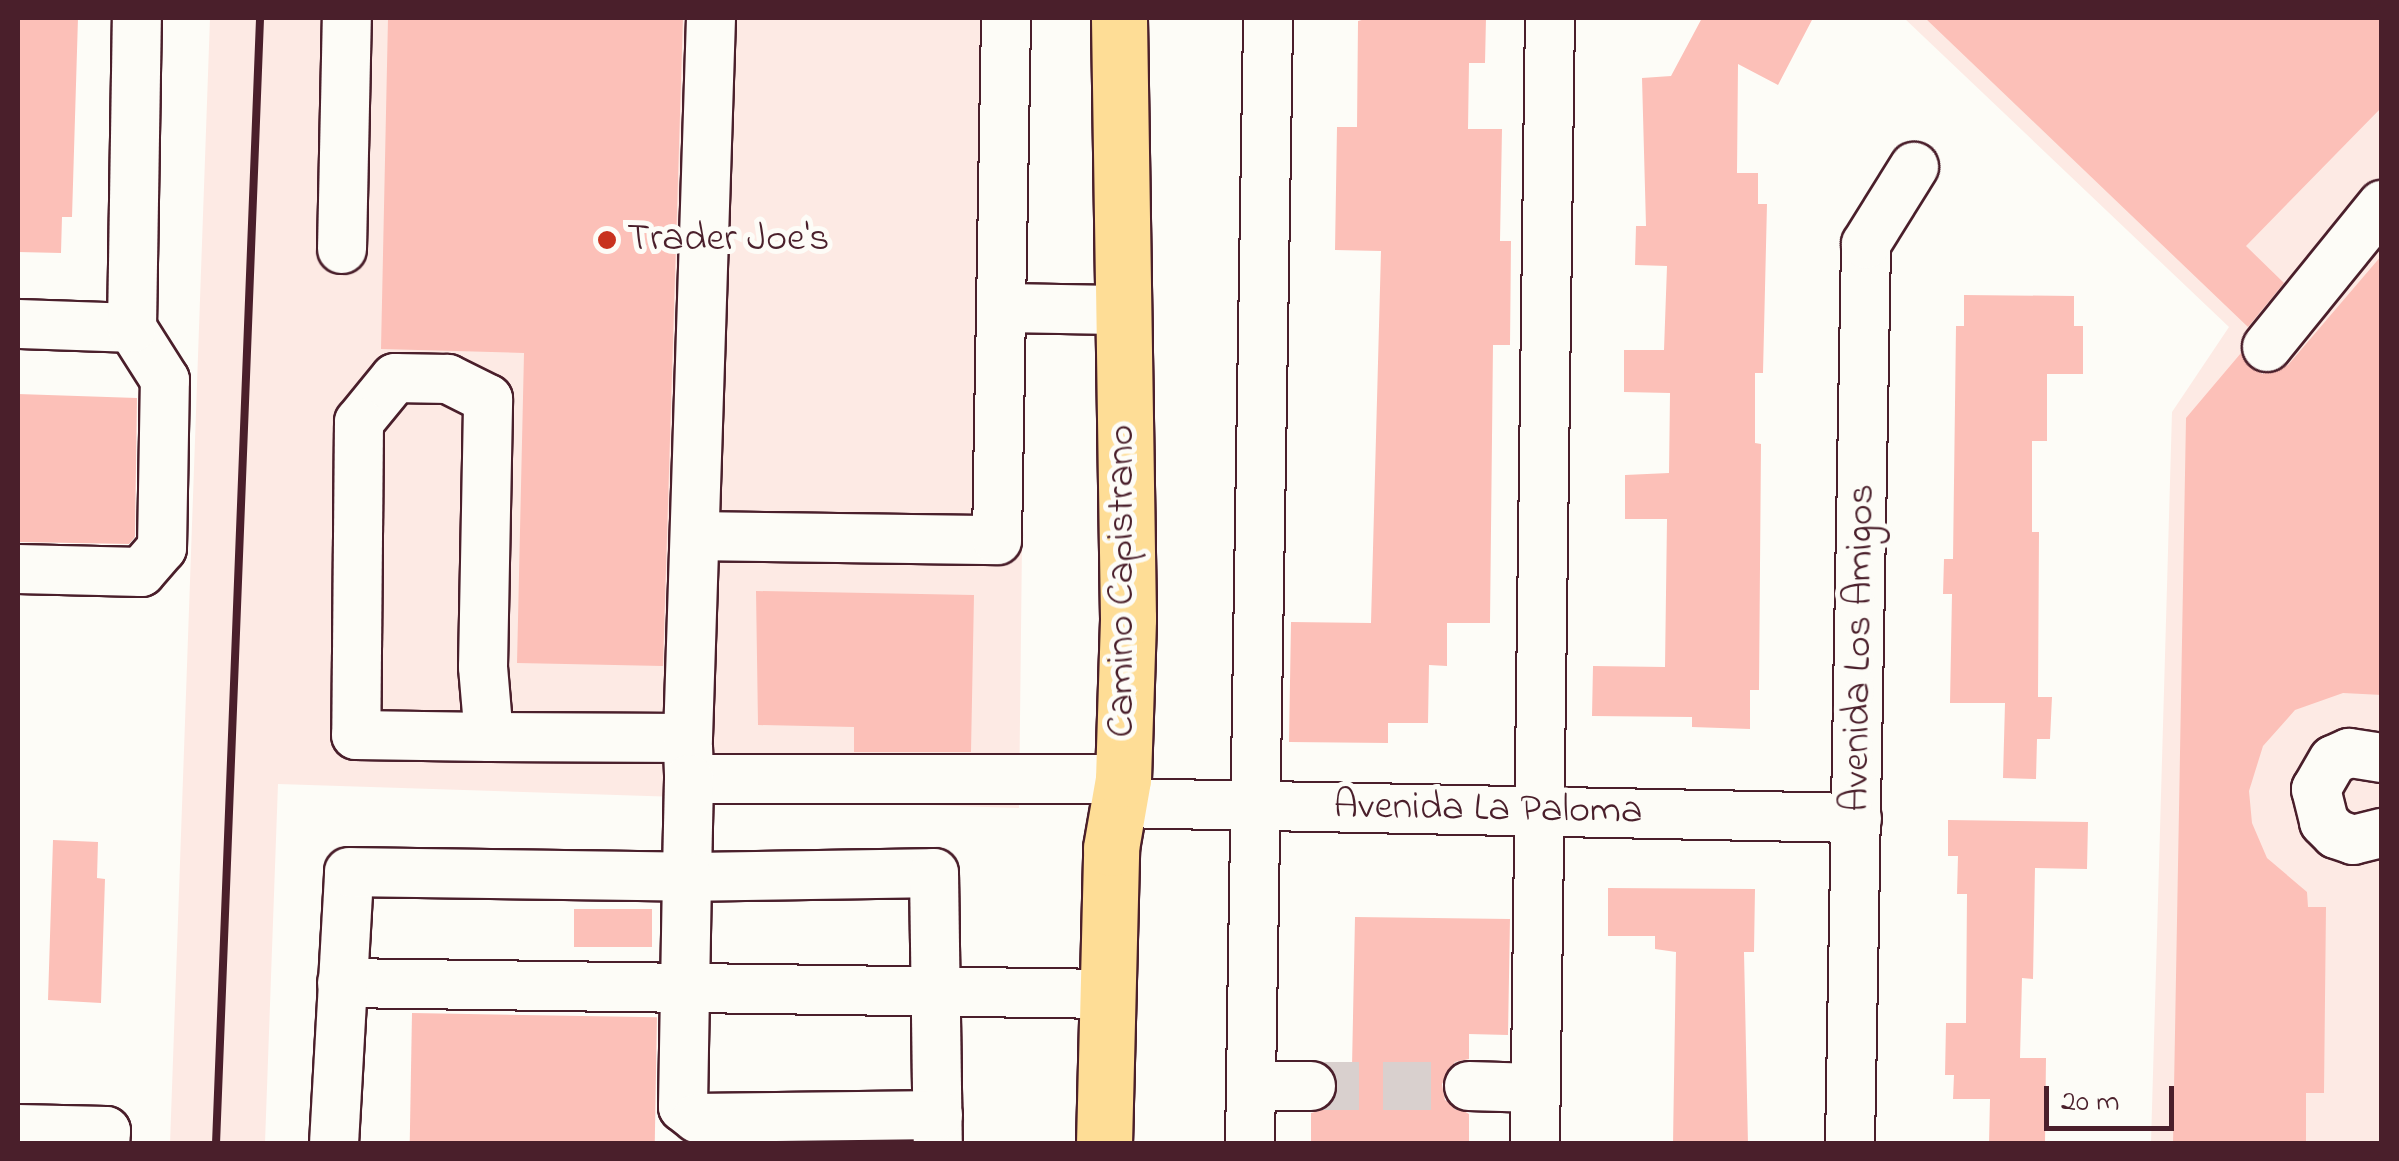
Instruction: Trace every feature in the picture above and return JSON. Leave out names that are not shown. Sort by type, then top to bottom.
[{"type":"main road","name":"Camino Capistrano","points":[[1104,1144],[1111,848],[1121,791],[1128,618],[1119,310],[1119,18]]},
{"type":"street","points":[[18,569],[140,572],[162,548],[165,380],[132,328],[137,18]]},
{"type":"street","points":[[342,249],[347,18]]},
{"type":"street","points":[[334,1144],[348,872],[687,877],[934,873],[938,1130],[697,1118],[683,1107],[684,989],[687,877],[689,758],[711,18]]},
{"type":"street","points":[[697,536],[997,540],[1006,18]]},
{"type":"street","points":[[1250,1144],[1268,18]]},
{"type":"street","points":[[1535,1144],[1550,18]]},
{"type":"street","name":"Avenida Los Amigos","points":[[1850,1144],[1866,244],[1914,167]]},
{"type":"street","points":[[2268,347],[2382,205]]},
{"type":"street","points":[[1002,308],[1119,310]]},
{"type":"street","points":[[18,324],[132,328]]},
{"type":"street","name":"Avenida La Paloma","points":[[489,737],[483,667],[488,398],[448,379],[396,378],[360,422],[356,736],[489,737],[689,758],[1254,805],[1857,818]]},
{"type":"street","points":[[2382,758],[2348,753],[2333,760],[2316,789],[2324,822],[2336,834],[2353,840],[2382,833]]},
{"type":"street","points":[[342,983],[1108,994]]},
{"type":"street","points":[[1251,1086],[1311,1086]]},
{"type":"street","points":[[1469,1086],[1536,1088]]},
{"type":"street","points":[[18,1129],[106,1132],[105,1144]]},
{"type":"shaded area","points":[[210,18],[1028,18],[1019,808],[278,784],[265,1143],[170,1144]]},
{"type":"shaded area","points":[[1904,18],[2381,18],[2381,1143],[2151,1143],[2172,412],[2229,327]]},
{"type":"building","points":[[18,18],[78,18],[72,217],[62,217],[61,253],[18,252]]},
{"type":"building","points":[[388,18],[683,18],[663,666],[517,663],[524,353],[381,349]]},
{"type":"building","points":[[1486,18],[1485,63],[1469,63],[1468,129],[1502,129],[1500,241],[1511,241],[1510,345],[1493,345],[1490,623],[1447,623],[1447,666],[1429,665],[1428,723],[1388,723],[1388,743],[1289,742],[1291,622],[1371,623],[1381,251],[1335,250],[1337,127],[1357,127],[1358,21]]},
{"type":"building","points":[[1702,18],[1813,18],[1778,85],[1738,64],[1737,173],[1758,173],[1758,204],[1767,204],[1763,373],[1755,373],[1755,443],[1761,444],[1759,690],[1750,690],[1750,729],[1692,727],[1692,717],[1592,716],[1593,666],[1665,667],[1667,519],[1625,519],[1625,475],[1669,473],[1670,393],[1624,392],[1624,350],[1664,350],[1667,266],[1635,265],[1636,226],[1646,226],[1642,78],[1671,76]]},
{"type":"building","points":[[1925,18],[2382,18],[2382,107],[2246,246],[2284,283],[2248,327]]},
{"type":"building","points":[[2382,255],[2382,695],[2343,693],[2295,710],[2263,746],[2249,791],[2252,823],[2267,858],[2307,892],[2308,907],[2326,907],[2324,1093],[2306,1093],[2306,1144],[2173,1144],[2186,418],[2241,353],[2262,374],[2288,365]]},
{"type":"building","points":[[1964,295],[2074,296],[2074,326],[2083,326],[2083,374],[2047,374],[2047,441],[2032,441],[2032,532],[2039,532],[2038,697],[2052,697],[2050,739],[2037,739],[2036,779],[2003,778],[2005,703],[1950,703],[1952,594],[1943,594],[1944,559],[1953,559],[1956,326],[1964,326]]},
{"type":"building","points":[[18,394],[137,398],[135,537],[129,544],[18,542]]},
{"type":"building","points":[[756,591],[974,595],[971,752],[854,752],[854,727],[758,725]]},
{"type":"building","points":[[1948,820],[2088,822],[2087,869],[2035,868],[2033,979],[2022,978],[2020,1058],[2046,1058],[2045,1144],[1989,1144],[1990,1099],[1953,1099],[1954,1075],[1945,1075],[1946,1023],[1966,1023],[1967,894],[1957,894],[1958,856],[1948,856]]},
{"type":"building","points":[[53,840],[98,842],[97,878],[105,879],[101,1003],[48,1000]]},
{"type":"building","points":[[1608,888],[1755,889],[1754,952],[1744,952],[1748,1144],[1673,1144],[1676,952],[1655,949],[1655,936],[1608,936]]},
{"type":"building","points":[[574,909],[652,909],[652,947],[574,947]]},
{"type":"building","points":[[1355,917],[1510,919],[1508,1035],[1469,1034],[1469,1059],[1455,1062],[1442,1084],[1445,1100],[1469,1114],[1469,1144],[1311,1144],[1311,1113],[1326,1109],[1338,1087],[1329,1067],[1352,1067]]},
{"type":"building","points":[[412,1013],[657,1017],[655,1144],[410,1144]]},
{"type":"tunnel","points":[[1311,1086],[1469,1086]]},
{"type":"railway","points":[[216,1144],[260,18]]},
{"type":"place","name":"Trader Joe's","points":[[607,240]]}]
